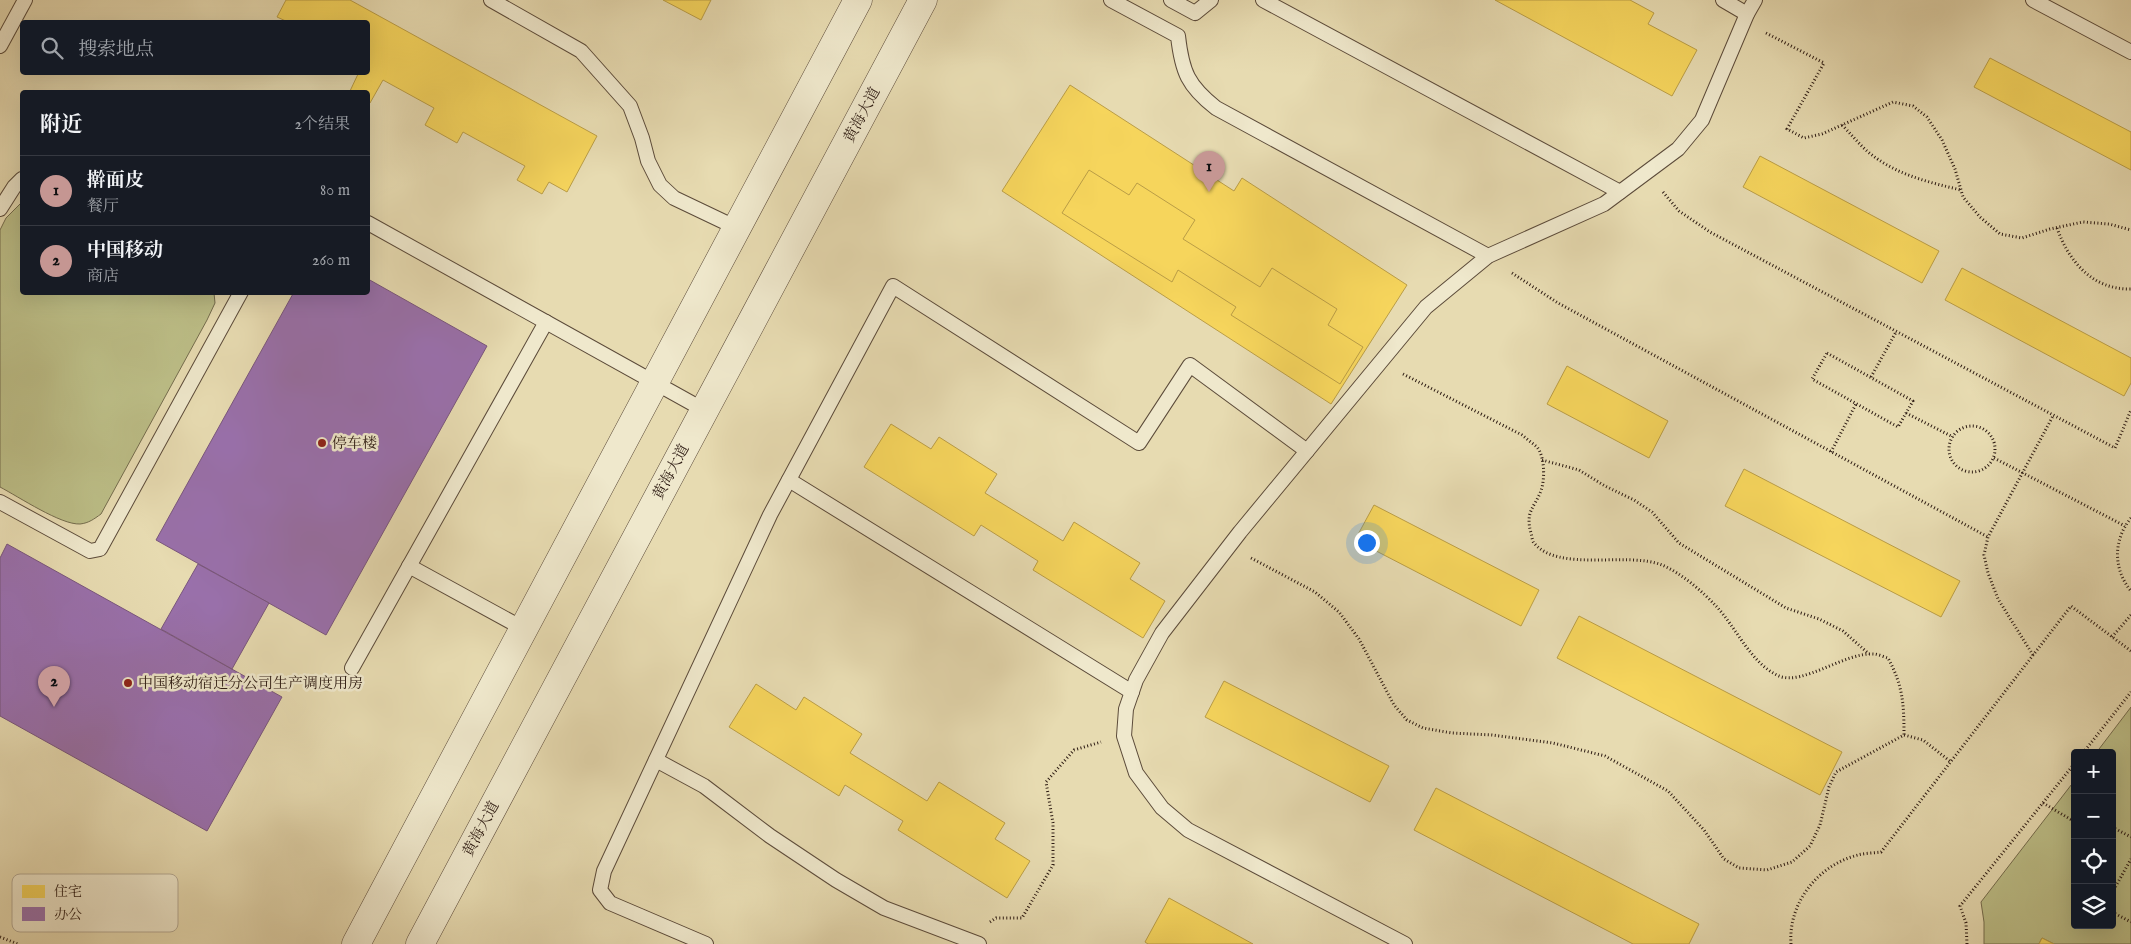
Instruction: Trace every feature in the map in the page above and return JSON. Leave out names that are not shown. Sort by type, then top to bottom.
[{"type":"street","points":[[356,944],[858,0]]},
{"type":"street","name":"黄海大道","points":[[420,944],[923,0]]},
{"type":"lane","points":[[0,46],[25,0]]},
{"type":"lane","points":[[491,0],[581,51],[630,106],[648,161],[660,185],[674,198],[737,228]]},
{"type":"lane","points":[[1111,0],[1178,36],[1181,62],[1190,82],[1200,95],[1216,108],[1488,256]]},
{"type":"lane","points":[[1171,0],[1195,13],[1211,0]]},
{"type":"lane","points":[[1263,0],[1620,192]]},
{"type":"lane","points":[[1723,0],[1745,17]]},
{"type":"lane","points":[[1405,944],[1188,830],[1162,808],[1136,774],[1124,736],[1126,709],[1136,680],[1162,633],[1229,546],[1426,306],[1488,256],[1604,204],[1678,149],[1702,120],[1745,17],[1755,0]]},
{"type":"lane","points":[[2033,0],[2131,52]]},
{"type":"lane","points":[[0,209],[20,181]]},
{"type":"lane","points":[[370,224],[704,410]]},
{"type":"lane","points":[[706,944],[610,903],[600,890],[604,871],[770,515],[893,286],[1139,443],[1190,365],[1307,451]]},
{"type":"lane","points":[[0,502],[90,551],[100,549],[239,295]]},
{"type":"lane","points":[[352,668],[546,322]]},
{"type":"lane","points":[[789,480],[1132,692]]},
{"type":"lane","points":[[410,566],[524,629]]},
{"type":"lane","points":[[656,760],[704,786],[770,836],[884,908],[972,942]]},
{"type":"path","points":[[1745,17],[1824,63],[1787,129],[1804,138],[1822,134],[1893,102],[1913,106],[1927,117],[1942,140],[1955,169],[1963,197],[1980,217],[2000,234],[2022,238],[2083,222],[2109,224],[2131,230]]},
{"type":"path","points":[[1842,125],[1867,151],[1890,167],[1910,177],[1962,191]]},
{"type":"path","points":[[1647,172],[1679,211],[1710,232],[2114,448],[2131,410]]},
{"type":"path","points":[[2057,228],[2063,245],[2072,260],[2088,275],[2104,285],[2118,289],[2131,289]]},
{"type":"path","points":[[1488,256],[1558,303],[1988,537]]},
{"type":"path","points":[[1871,377],[1896,332]]},
{"type":"path","points":[[1827,353],[1871,377],[1913,401],[1898,427],[1812,379],[1827,353]]},
{"type":"path","points":[[1380,362],[1522,435],[1538,448],[1544,467],[1541,490],[1527,521],[1533,543],[1549,554],[1585,561],[1626,558],[1661,565],[1687,581],[1717,606],[1737,635],[1763,664],[1780,676],[1794,677],[1814,672],[1847,658],[1874,654],[1888,658],[1899,678],[1904,703],[1904,735]]},
{"type":"path","points":[[1831,452],[1856,404]]},
{"type":"path","points":[[1906,413],[1953,437]]},
{"type":"path","points":[[2033,655],[1998,599],[1984,555],[1988,537],[2053,416]]},
{"type":"path","points":[[1979,426],[1992,436],[1996,450],[1994,458],[1990,464],[1976,471],[1962,469],[1951,459],[1950,444],[1953,437],[1964,427],[1979,426]]},
{"type":"path","points":[[1994,458],[2125,526]]},
{"type":"path","points":[[1542,460],[1579,470],[1634,500],[1652,512],[1679,543],[1786,608],[1819,619],[1843,631],[1869,655]]},
{"type":"path","points":[[2131,518],[2118,542],[2117,558],[2121,575],[2131,591]]},
{"type":"path","points":[[1229,546],[1314,592],[1339,612],[1359,639],[1394,705],[1407,720],[1423,728],[1452,733],[1492,735],[1553,743],[1605,756],[1668,791],[1704,830],[1724,859],[1739,868],[1767,870],[1792,862],[1810,846],[1820,825],[1829,787],[1836,772],[1904,735],[1923,740],[1951,762]]},
{"type":"path","points":[[1791,944],[1790,934],[1795,912],[1802,897],[1812,883],[1836,863],[1858,855],[1881,852],[2071,606],[2131,651]]},
{"type":"path","points":[[2112,637],[2131,615]]},
{"type":"path","points":[[2086,749],[2131,692]]},
{"type":"path","points":[[972,942],[996,918],[1022,918],[1053,864],[1053,823],[1046,782],[1074,750],[1124,736]]},
{"type":"path","points":[[1967,944],[1966,923],[1960,906],[2071,768]]},
{"type":"path","points":[[2043,803],[2071,820]]},
{"type":"path","points":[[2116,828],[2131,837]]},
{"type":"path","points":[[2116,886],[2131,859]]},
{"type":"path","points":[[2116,914],[2131,922]]},
{"type":"path","points":[[0,937],[18,944]]},
{"type":"green space","points":[[20,204],[20,295],[214,295],[215,303],[207,320],[101,514],[80,524],[62,520],[51,515],[0,487],[0,230],[6,218]]},
{"type":"green space","points":[[2131,707],[2131,944],[2054,944],[2042,938],[2039,944],[1984,944],[1984,922],[1981,902],[2071,785],[2071,929],[2116,929],[2116,749],[2099,749]]},
{"type":"building: 住宅","points":[[286,0],[350,0],[597,136],[567,192],[549,182],[542,194],[517,180],[525,166],[463,132],[457,143],[425,125],[434,108],[383,80],[370,103],[370,90],[350,90],[358,75],[370,75],[370,20],[284,20],[277,17]]},
{"type":"building: 住宅","points":[[663,0],[711,0],[701,20]]},
{"type":"building: 住宅","points":[[1495,0],[1630,0],[1654,13],[1648,24],[1697,50],[1672,96]]},
{"type":"building: 住宅","points":[[1990,58],[2131,132],[2131,170],[1974,87]]},
{"type":"building: 住宅","points":[[1070,85],[1234,191],[1242,178],[1407,285],[1331,404],[1002,191]]},
{"type":"building: 住宅","points":[[1760,156],[1939,251],[1922,283],[1743,187]]},
{"type":"building: 住宅","points":[[1089,170],[1129,195],[1137,183],[1195,220],[1183,239],[1260,287],[1272,268],[1337,309],[1328,325],[1363,347],[1340,384],[1231,315],[1236,307],[1178,270],[1172,282],[1062,213]]},
{"type":"building: 住宅","points":[[1962,268],[2131,358],[2131,383],[2124,396],[1945,300]]},
{"type":"building: 住宅","points":[[1567,366],[1668,421],[1649,458],[1547,404]]},
{"type":"building: 住宅","points":[[891,424],[931,449],[939,437],[997,474],[985,493],[1063,541],[1074,522],[1140,563],[1130,579],[1165,601],[1143,638],[1033,570],[1038,561],[981,525],[974,536],[864,467]]},
{"type":"building: 住宅","points":[[1744,469],[1960,581],[1941,617],[1725,506]]},
{"type":"building: 住宅","points":[[1374,505],[1539,590],[1521,626],[1355,540]]},
{"type":"building: 住宅","points":[[1579,616],[1842,752],[1820,795],[1557,658]]},
{"type":"building: 住宅","points":[[1224,681],[1389,766],[1370,802],[1205,717]]},
{"type":"building: 住宅","points":[[756,684],[796,710],[804,697],[862,734],[850,753],[927,801],[939,782],[1005,823],[995,839],[1030,861],[1007,898],[898,830],[903,821],[845,785],[839,796],[729,727]]},
{"type":"building: 住宅","points":[[1436,788],[1699,924],[1689,944],[1633,944],[1414,830]]},
{"type":"building: 住宅","points":[[1169,898],[1253,944],[1148,944],[1145,942]]},
{"type":"building: 住宅","points":[[2042,938],[2054,944],[2039,944]]},
{"type":"building: 办公","name":"停车楼","points":[[370,280],[487,346],[326,635],[156,540],[292,295],[370,295]]},
{"type":"building: 办公","name":"中国移动宿迁分公司生产调度用房","points":[[7,544],[282,697],[207,831],[0,716],[0,558]]},
{"type":"building: 办公","points":[[198,564],[269,603],[232,669],[161,629]]},
{"type":"place","name":"擀面皮","points":[[1209,192]]},
{"type":"place","name":"停车楼","points":[[322,443]]},
{"type":"place","name":"中国移动宿迁分公司生产调度用房","points":[[128,683]]},
{"type":"place","name":"中国移动","points":[[54,707]]}]
